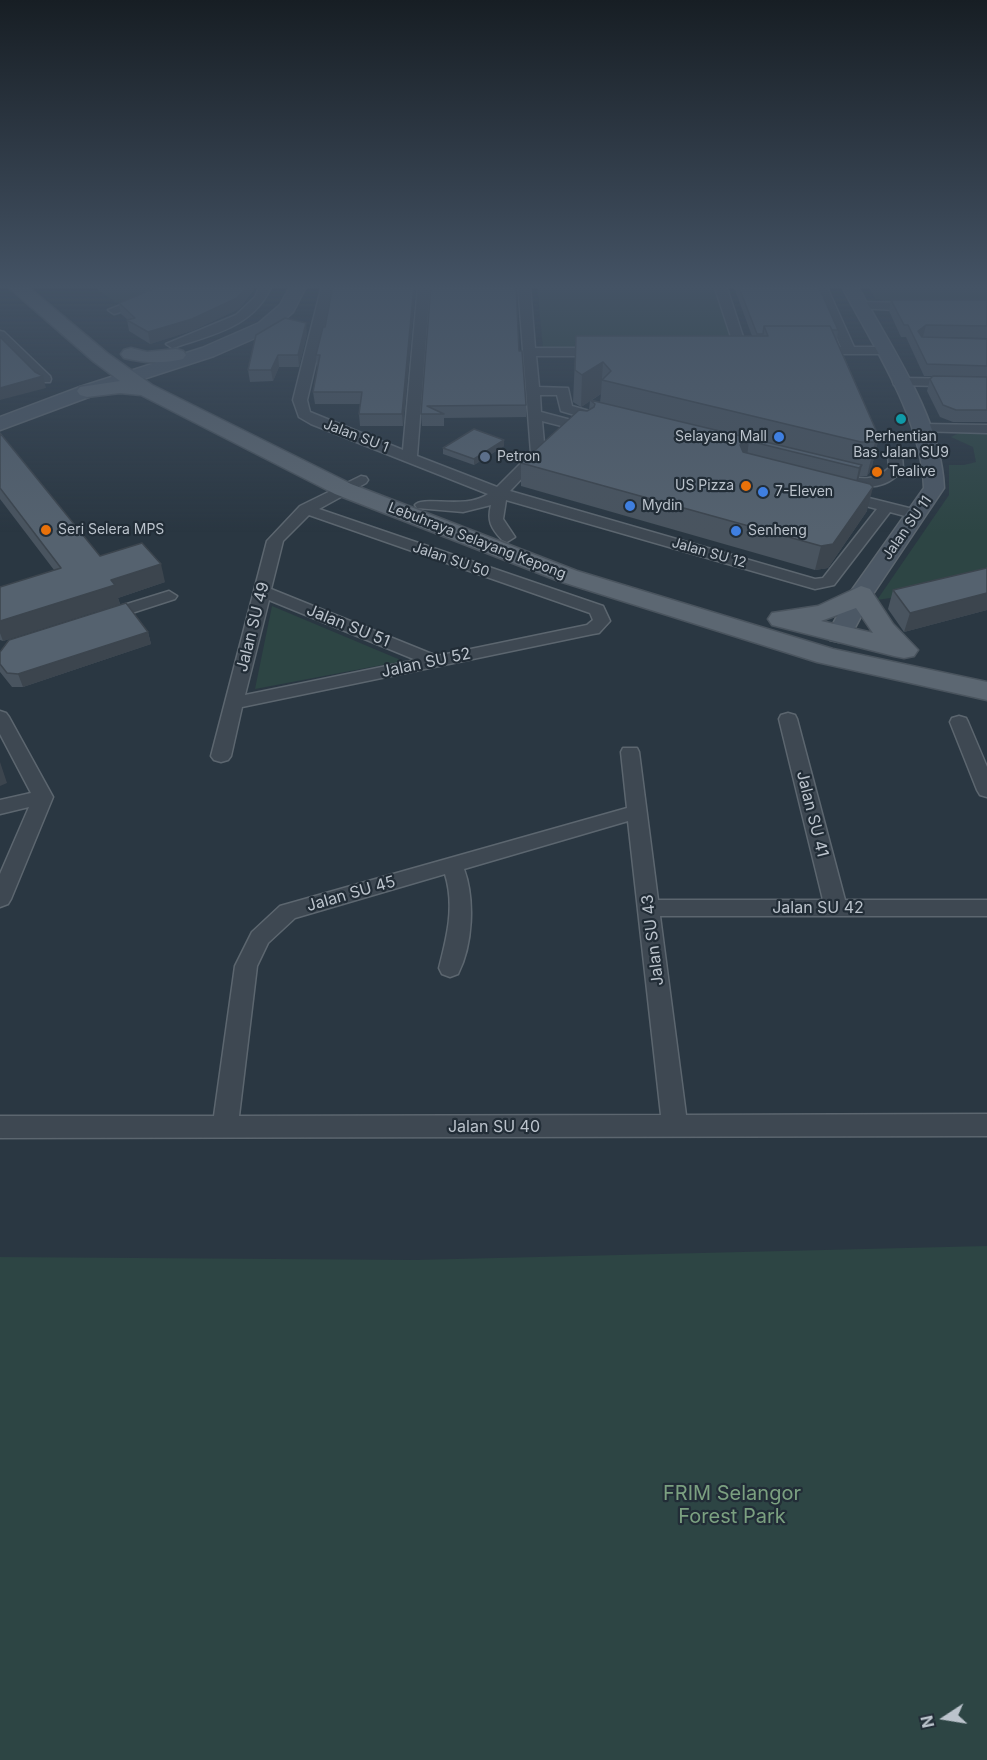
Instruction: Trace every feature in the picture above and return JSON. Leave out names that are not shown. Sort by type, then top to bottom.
[{"type":"main road","points":[[83,388],[98,372],[99,367]]},
{"type":"main road","name":"Lebuhraya Selayang Kepong","points":[[126,367],[352,484],[535,564],[827,656],[987,691]]},
{"type":"main road","name":"Lebuhraya Selayang Kepong","points":[[136,367],[141,373]]},
{"type":"main road","points":[[141,373],[143,367]]},
{"type":"main road","points":[[83,388],[120,387],[141,373],[169,367]]},
{"type":"main road","name":"Lebuhraya Selayang Kepong","points":[[352,484],[422,505],[507,537],[640,580],[774,618],[987,671]]},
{"type":"main road","points":[[774,618],[821,615],[844,605],[861,594],[885,633],[904,650]]},
{"type":"main road","points":[[727,625],[804,637],[824,638],[839,635],[849,646],[864,652],[987,684]]},
{"type":"street","points":[[33,367],[45,379]]},
{"type":"street","name":"Jalan SU 1","points":[[308,367],[300,400],[304,414],[316,421],[499,492]]},
{"type":"street","points":[[410,456],[417,367]]},
{"type":"street","points":[[422,505],[470,507],[482,505],[499,492],[538,454],[532,367]]},
{"type":"street","name":"Jalan SU 11","points":[[839,635],[861,594],[934,488],[935,467],[922,428],[891,367]]},
{"type":"street","points":[[0,413],[141,373]]},
{"type":"street","points":[[899,382],[987,383]]},
{"type":"street","points":[[0,424],[83,388]]},
{"type":"street","points":[[534,391],[563,391],[566,408],[621,424]]},
{"type":"street","points":[[536,415],[604,433]]},
{"type":"street","points":[[922,428],[987,429]]},
{"type":"street","points":[[830,476],[874,484],[885,480],[896,470],[895,454]]},
{"type":"street","name":"Jalan SU 49","points":[[221,756],[275,541],[285,527],[305,509],[352,484]]},
{"type":"street","points":[[499,492],[500,501],[494,515],[496,525],[507,537]]},
{"type":"street","name":"Jalan SU 12","points":[[499,492],[815,584],[828,582],[886,507]]},
{"type":"street","points":[[829,492],[916,514]]},
{"type":"street","name":"Jalan SU 50","points":[[305,509],[597,610]]},
{"type":"street","name":"Jalan SU 51","points":[[262,591],[434,662]]},
{"type":"street","points":[[90,621],[169,596]]},
{"type":"street","name":"Jalan SU 52","points":[[234,703],[593,629],[602,621],[597,610]]},
{"type":"street","points":[[0,717],[43,797]]},
{"type":"street","name":"Jalan SU 41","points":[[788,719],[836,908]]},
{"type":"street","points":[[959,722],[987,790]]},
{"type":"street","name":"Jalan SU 43","points":[[630,752],[675,1127]]},
{"type":"street","points":[[0,807],[43,797]]},
{"type":"street","points":[[0,899],[43,797]]},
{"type":"street","name":"Jalan SU 45","points":[[225,1127],[246,966],[260,939],[288,912],[637,812]]},
{"type":"street","points":[[450,968],[462,916],[460,883],[452,865]]},
{"type":"street","name":"Jalan SU 42","points":[[649,908],[987,908]]},
{"type":"street","name":"Jalan SU 40","points":[[0,1127],[987,1125]]},
{"type":"green space","points":[[959,433],[987,434],[987,580],[877,600],[949,495],[949,465],[976,462],[973,447],[951,437]]},
{"type":"green space","points":[[272,606],[403,661],[255,689]]},
{"type":"green space","name":"FRIM Selangor Forest Park","points":[[987,1246],[987,1760],[0,1760],[0,1257],[415,1260]]},
{"type":"building","points":[[0,367],[30,367],[43,376],[0,388]]},
{"type":"building","points":[[249,367],[272,367],[271,370],[248,370]]},
{"type":"building","points":[[318,367],[406,367],[402,414],[359,414],[362,392],[313,392]]},
{"type":"building","points":[[425,367],[523,367],[526,405],[427,406],[444,414],[421,414]]},
{"type":"building","points":[[575,367],[595,367],[582,375],[575,370]]},
{"type":"building","points":[[608,367],[848,367],[879,437],[875,442],[861,442],[602,380],[611,371]]},
{"type":"building","points":[[933,376],[987,377],[987,410],[956,410],[943,405],[930,379]]},
{"type":"building","points":[[590,400],[862,465],[859,468],[749,441],[743,441],[740,445],[743,452],[870,484],[873,487],[833,544],[821,546],[521,463],[579,410],[587,411],[594,407],[595,404]]},
{"type":"building","points":[[474,429],[504,440],[474,459],[443,448]]},
{"type":"building","points":[[0,433],[100,556],[142,543],[161,564],[111,580],[115,585],[0,621],[0,587],[61,568],[0,488]]},
{"type":"building","points":[[987,568],[987,593],[910,613],[893,590]]},
{"type":"building","points":[[126,603],[148,632],[18,674],[7,673],[0,664],[0,652],[9,640]]},
{"type":"place","name":"Perhentian Bas Jalan SU9","points":[[901,419]]},
{"type":"place","name":"Selayang Mall","points":[[779,437]]},
{"type":"place","name":"Petron","points":[[485,457]]},
{"type":"place","name":"Tealive","points":[[877,472]]},
{"type":"place","name":"US Pizza","points":[[746,486]]},
{"type":"place","name":"7-Eleven","points":[[763,492]]},
{"type":"place","name":"Mydin","points":[[630,506]]},
{"type":"place","name":"Seri Selera MPS","points":[[46,530]]},
{"type":"place","name":"Senheng","points":[[736,531]]}]
